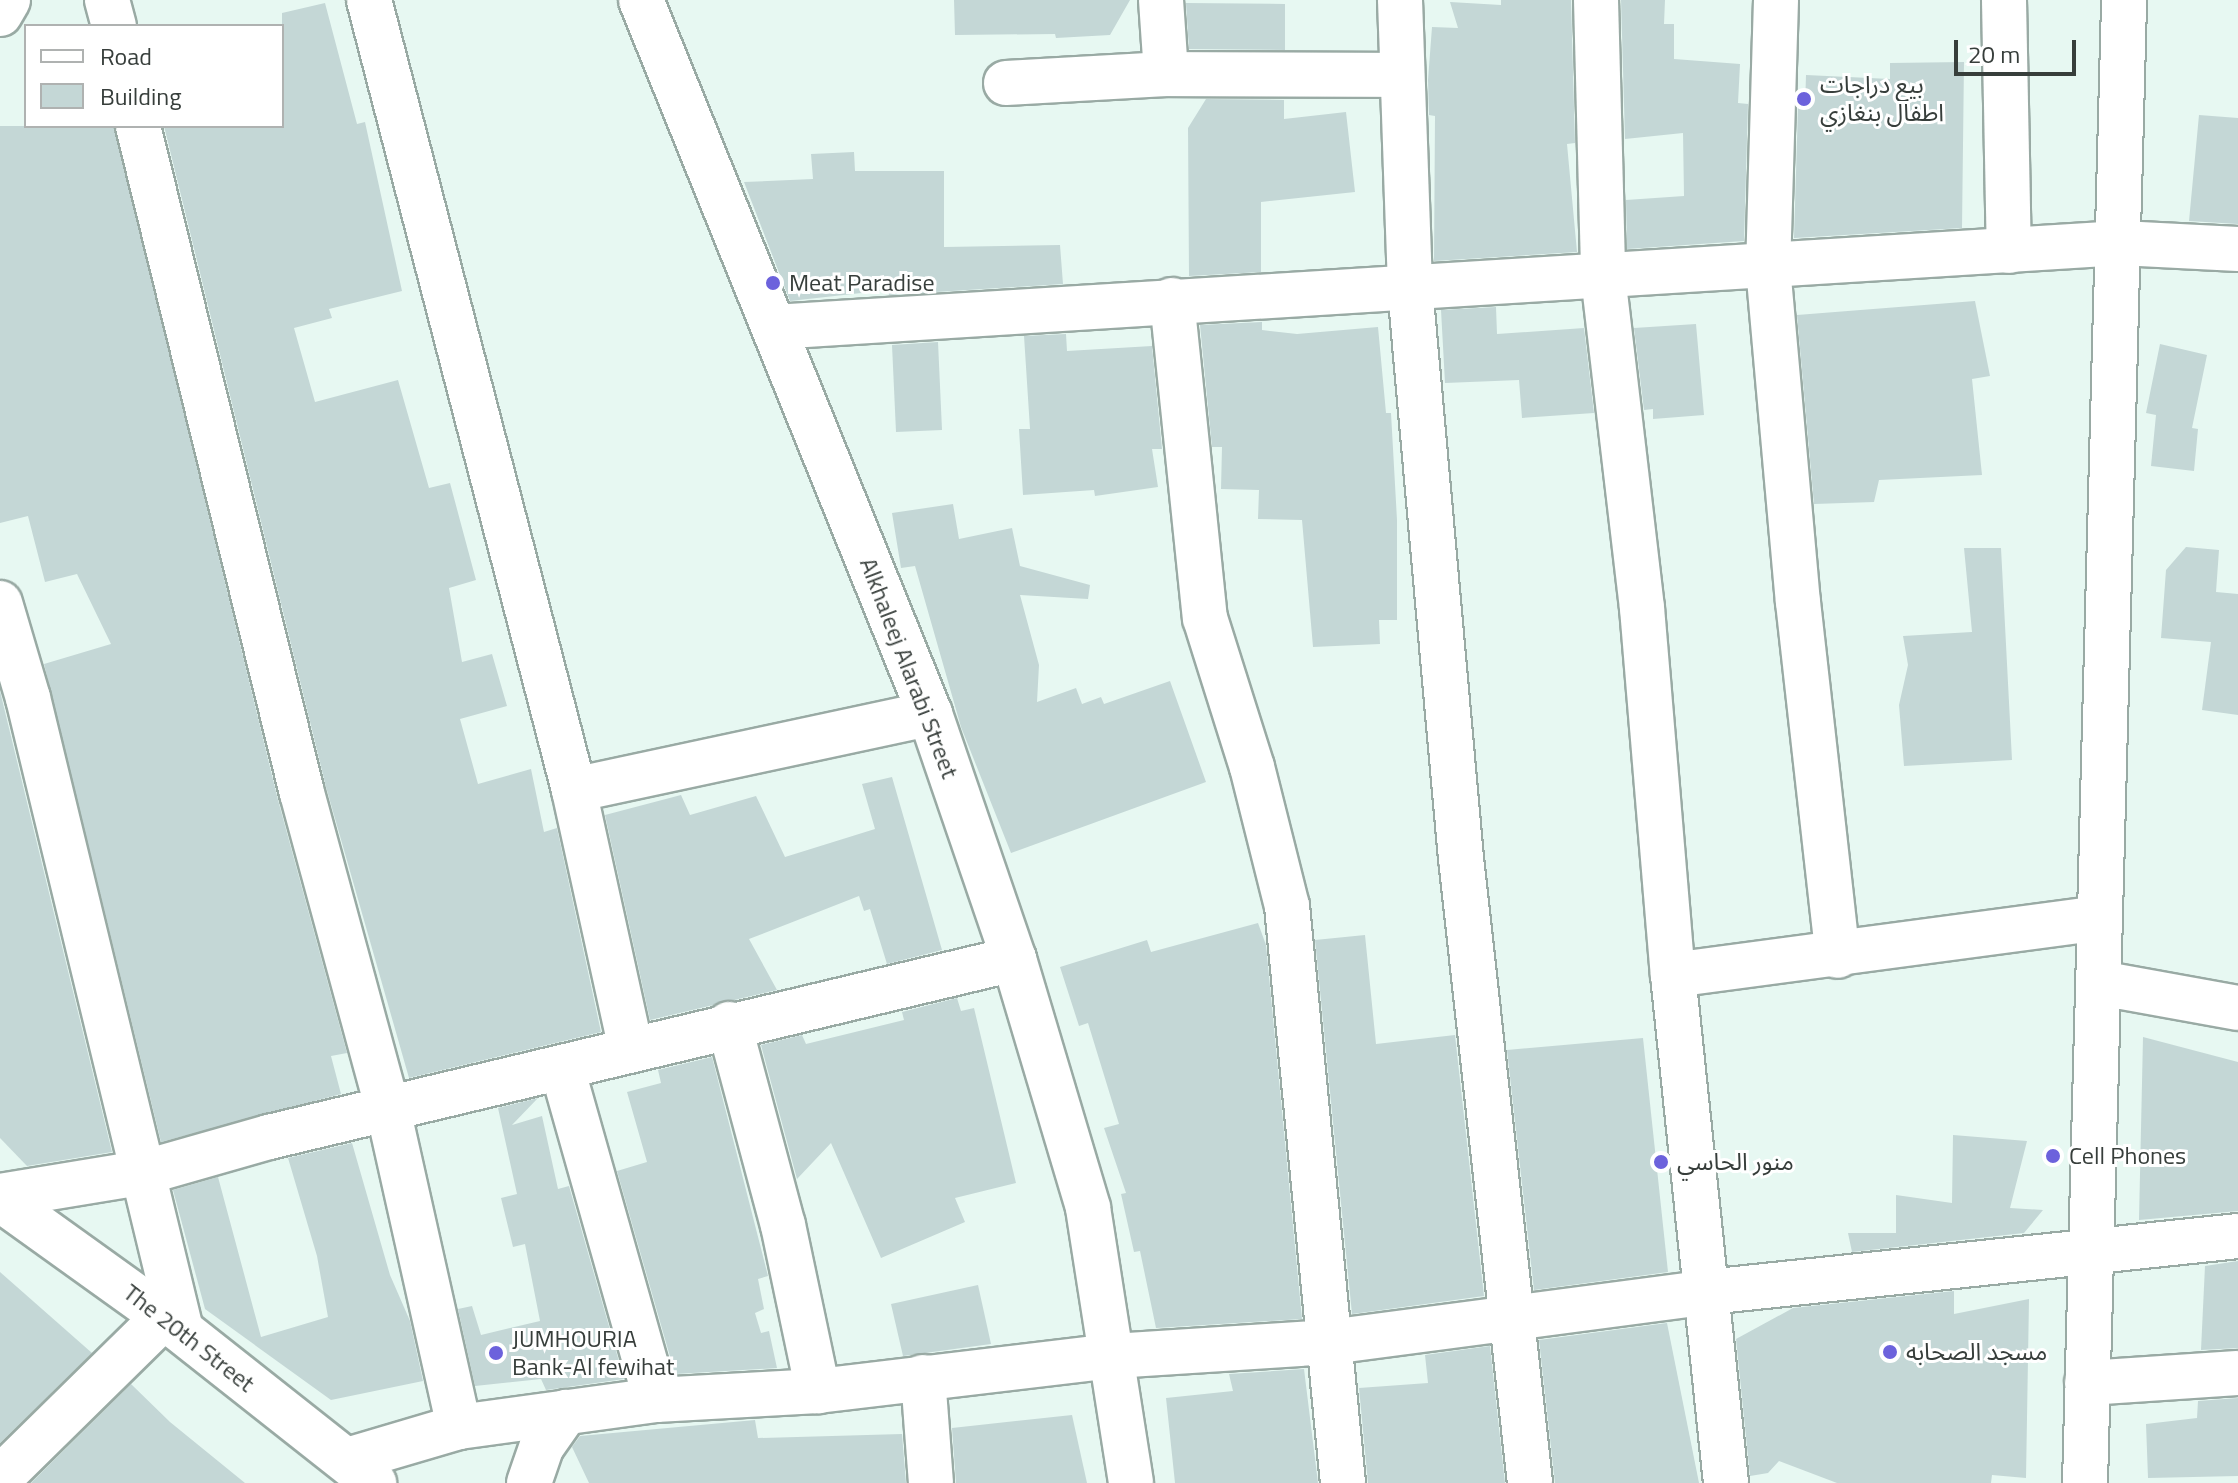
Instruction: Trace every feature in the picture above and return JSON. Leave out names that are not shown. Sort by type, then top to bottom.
[{"type":"street","points":[[0,14],[8,0]]},
{"type":"street","points":[[107,0],[113,24]]},
{"type":"street","points":[[369,0],[574,790],[631,1050]]},
{"type":"street","name":"Alkhaleej Alarabi Street","points":[[641,0],[930,714],[1014,959],[1088,1208],[1131,1483]]},
{"type":"street","points":[[1161,0],[1166,74]]},
{"type":"street","points":[[1400,0],[1410,288],[1461,858],[1515,1318],[1530,1483]]},
{"type":"street","points":[[1596,0],[1603,276],[1642,608],[1673,975],[1726,1483]]},
{"type":"street","points":[[1776,0],[1768,267],[1798,602],[1838,956]]},
{"type":"street","points":[[2004,0],[2009,251]]},
{"type":"street","points":[[2085,1483],[2124,0]]},
{"type":"street","points":[[1006,83],[1166,74],[1402,75]]},
{"type":"street","points":[[138,128],[302,793],[388,1109],[459,1427]]},
{"type":"street","points":[[774,327],[2120,243],[2238,249]]},
{"type":"street","points":[[1172,300],[1203,605],[1287,906],[1343,1483]]},
{"type":"street","points":[[0,603],[146,1172],[173,1323],[0,1478]]},
{"type":"street","points":[[574,790],[930,714]]},
{"type":"street","points":[[1673,975],[1838,956],[2098,918]]},
{"type":"street","points":[[0,1197],[146,1172],[729,1024],[1014,959]]},
{"type":"street","points":[[2100,983],[2238,1008]]},
{"type":"street","points":[[729,1024],[783,1225],[818,1391]]},
{"type":"street","points":[[562,1068],[656,1400]]},
{"type":"street","name":"The 20th Street","points":[[0,1197],[173,1323],[361,1472]]},
{"type":"street","points":[[361,1472],[459,1427],[656,1400],[818,1391],[1113,1356],[1330,1342],[1708,1292],[2238,1236]]},
{"type":"street","points":[[2087,1383],[2238,1373]]},
{"type":"street","points":[[923,1377],[931,1483]]},
{"type":"street","points":[[529,1483],[542,1446],[566,1412]]},
{"type":"building","points":[[954,0],[1130,0],[1110,35],[1056,38],[1055,34],[955,35]]},
{"type":"building","points":[[1501,0],[1571,0],[1575,143],[1567,144],[1577,252],[1434,261],[1435,116],[1429,115],[1428,80],[1432,27],[1458,28],[1450,2],[1501,5]]},
{"type":"building","points":[[1621,0],[1665,0],[1664,24],[1674,24],[1674,59],[1740,64],[1738,103],[1748,104],[1744,241],[1627,249],[1626,200],[1684,196],[1683,133],[1625,139]]},
{"type":"building","points":[[325,3],[357,124],[365,122],[402,291],[329,309],[332,318],[294,328],[315,402],[398,380],[429,488],[450,483],[476,580],[449,588],[462,662],[492,654],[507,706],[460,719],[478,784],[531,769],[544,832],[557,828],[601,1032],[409,1078],[326,787],[164,128],[284,128],[282,13]]},
{"type":"building","points":[[1186,3],[1285,4],[1285,50],[1189,49]]},
{"type":"building","points":[[1964,62],[1962,228],[1794,238],[1798,107],[1805,108],[1806,75],[1890,79],[1890,63]]},
{"type":"building","points":[[1206,99],[1284,100],[1284,119],[1346,112],[1355,192],[1261,202],[1261,272],[1189,276],[1188,128]]},
{"type":"building","points":[[2199,115],[2238,118],[2238,224],[2189,221]]},
{"type":"building","points":[[0,126],[114,128],[278,800],[347,1053],[331,1056],[341,1094],[161,1142],[44,664],[111,644],[77,574],[45,582],[28,516],[0,523]]},
{"type":"building","points":[[854,152],[855,171],[944,171],[944,247],[1060,245],[1063,284],[889,295],[888,290],[790,301],[744,182],[813,179],[811,154]]},
{"type":"building","points":[[1975,301],[1990,376],[1972,379],[1982,475],[1879,480],[1874,502],[1814,504],[1797,315]]},
{"type":"building","points":[[1496,307],[1497,334],[1584,328],[1594,413],[1522,418],[1519,380],[1445,383],[1441,310]]},
{"type":"building","points":[[1262,322],[1262,330],[1297,334],[1378,327],[1386,413],[1391,413],[1397,520],[1397,620],[1379,620],[1380,644],[1313,647],[1302,520],[1258,519],[1259,490],[1221,489],[1222,447],[1212,447],[1200,325]]},
{"type":"building","points":[[1696,324],[1704,415],[1653,419],[1653,409],[1644,410],[1634,328]]},
{"type":"building","points":[[1066,334],[1067,351],[1152,346],[1162,449],[1152,449],[1158,487],[1095,496],[1094,490],[1023,495],[1019,429],[1030,429],[1024,336]]},
{"type":"building","points":[[938,342],[942,430],[896,432],[892,345]]},
{"type":"building","points":[[2160,344],[2207,355],[2192,428],[2198,429],[2194,471],[2151,466],[2156,415],[2146,413]]},
{"type":"building","points":[[953,504],[959,539],[1012,528],[1020,566],[1090,585],[1088,599],[1020,595],[1039,665],[1037,702],[1076,688],[1082,704],[1101,697],[1104,704],[1170,681],[1206,782],[1011,853],[961,727],[915,566],[901,568],[892,513]]},
{"type":"building","points":[[2186,547],[2219,550],[2216,592],[2238,594],[2238,715],[2202,710],[2211,642],[2161,638],[2166,570]]},
{"type":"building","points":[[1964,548],[2001,548],[2012,760],[1904,766],[1899,705],[1908,665],[1903,636],[1972,632]]},
{"type":"building","points":[[0,691],[112,1152],[27,1166],[0,1138]]},
{"type":"building","points":[[892,777],[942,950],[887,964],[870,909],[864,911],[859,896],[749,939],[777,990],[650,1020],[605,815],[681,795],[690,815],[756,796],[785,857],[875,829],[862,784]]},
{"type":"building","points":[[1258,923],[1266,945],[1302,1319],[1156,1328],[1140,1251],[1134,1252],[1121,1194],[1126,1193],[1104,1128],[1119,1124],[1088,1023],[1079,1026],[1060,967],[1147,940],[1151,952]]},
{"type":"building","points":[[1365,935],[1376,1044],[1455,1035],[1484,1296],[1352,1314],[1315,940]]},
{"type":"building","points":[[957,998],[961,1011],[974,1008],[1016,1183],[955,1198],[965,1222],[881,1258],[831,1143],[797,1179],[761,1045],[802,1035],[806,1044],[904,1020],[902,1012]]},
{"type":"building","points":[[2143,1037],[2238,1062],[2238,1211],[2139,1220]]},
{"type":"building","points":[[1643,1038],[1668,1272],[1534,1290],[1507,1050]]},
{"type":"building","points":[[712,1057],[768,1276],[758,1279],[764,1309],[755,1313],[761,1333],[769,1331],[777,1368],[675,1374],[617,1171],[647,1162],[627,1092],[661,1083],[658,1070]]},
{"type":"building","points":[[538,1098],[512,1125],[542,1116],[558,1189],[569,1186],[624,1379],[546,1390],[541,1379],[475,1386],[458,1309],[472,1306],[481,1335],[540,1321],[525,1244],[513,1247],[501,1198],[517,1194],[498,1108]]},
{"type":"building","points":[[1953,1135],[2027,1141],[2010,1208],[2043,1210],[2024,1233],[1852,1252],[1848,1233],[1896,1233],[1896,1195],[1952,1203]]},
{"type":"building","points":[[352,1143],[390,1275],[410,1321],[423,1381],[331,1400],[205,1309],[173,1190],[218,1177],[261,1337],[328,1317],[317,1256],[288,1158]]},
{"type":"building","points":[[2238,1261],[2238,1348],[2201,1350],[2205,1266]]},
{"type":"building","points":[[0,1272],[92,1353],[0,1443]]},
{"type":"building","points":[[978,1285],[991,1344],[903,1356],[891,1304]]},
{"type":"building","points":[[1954,1291],[1954,1314],[2029,1299],[2026,1478],[1992,1475],[1991,1483],[1837,1483],[1779,1461],[1768,1473],[1750,1476],[1736,1339],[1793,1308]]},
{"type":"building","points":[[1667,1323],[1699,1483],[1555,1483],[1539,1340]]},
{"type":"building","points":[[1490,1346],[1505,1483],[1368,1483],[1359,1388],[1428,1383],[1425,1355]]},
{"type":"building","points":[[1304,1369],[1318,1483],[1175,1483],[1166,1398],[1233,1391],[1229,1374]]},
{"type":"building","points":[[131,1384],[170,1422],[245,1483],[31,1483]]},
{"type":"building","points":[[2238,1398],[2238,1476],[2148,1478],[2146,1424],[2197,1418],[2198,1401]]},
{"type":"building","points":[[1072,1415],[1087,1483],[956,1483],[952,1428]]},
{"type":"building","points":[[755,1420],[758,1438],[902,1434],[906,1483],[589,1483],[572,1447],[580,1436]]},
{"type":"place","name":"بيع دراجات اطفال بنغازي","points":[[1804,99]]},
{"type":"place","name":"Meat Paradise","points":[[773,283]]},
{"type":"place","name":"Cell Phones","points":[[2053,1156]]},
{"type":"place","name":"منور الحاسي","points":[[1661,1162]]},
{"type":"place","name":"مسجد الصحابه","points":[[1890,1352]]},
{"type":"place","name":"JUMHOURIA Bank-Al fewihat","points":[[496,1353]]}]
